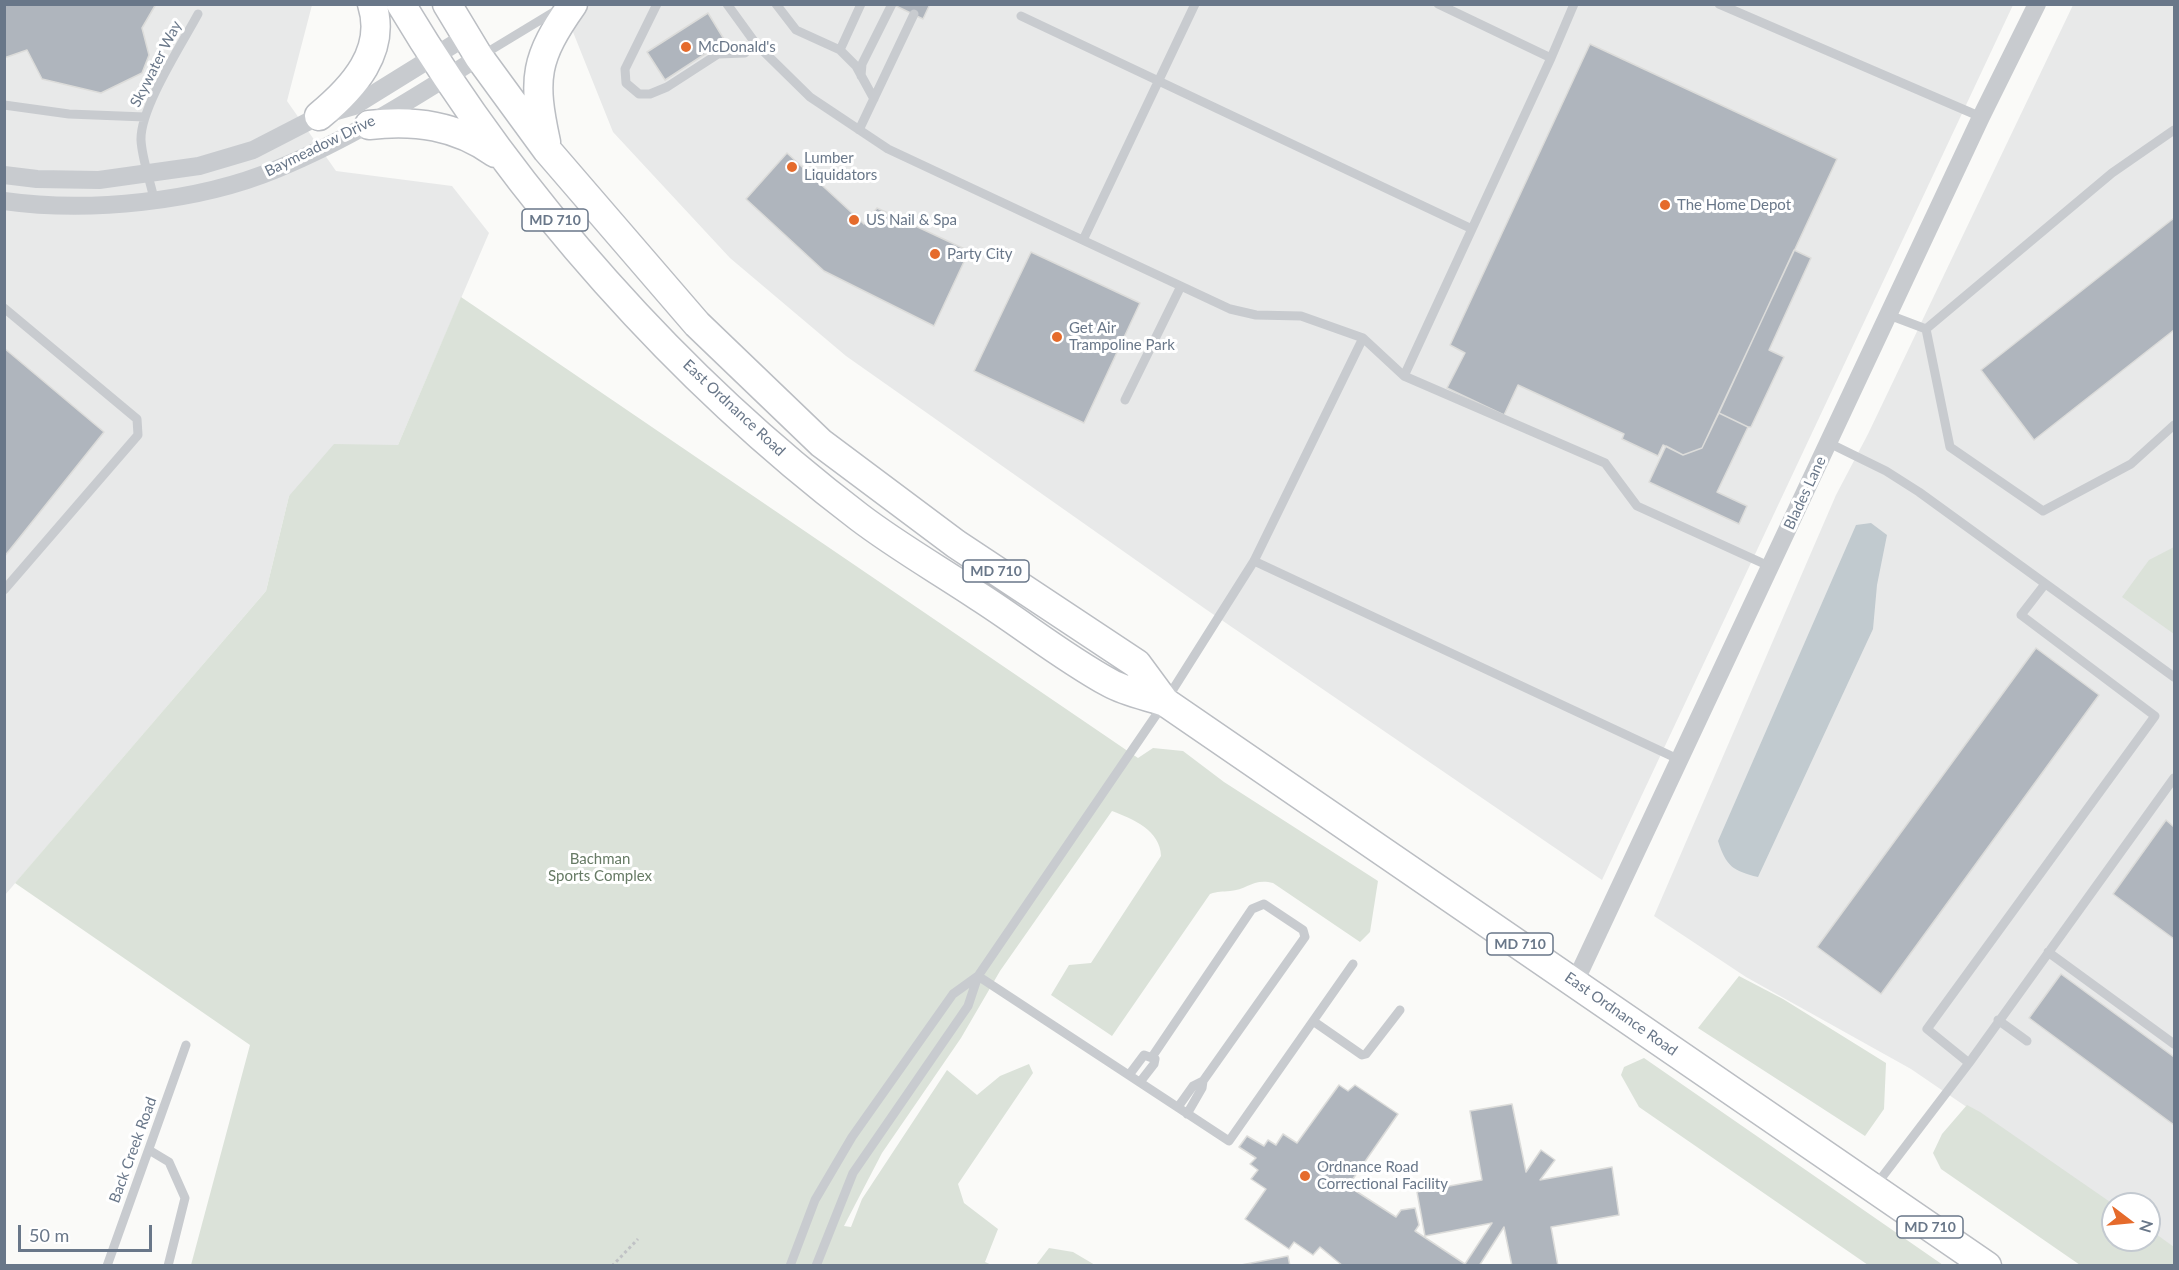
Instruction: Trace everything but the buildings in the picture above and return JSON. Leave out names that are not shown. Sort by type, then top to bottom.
[{"type":"main road","points":[[319,116],[349,88],[371,54],[376,27],[372,4]]},
{"type":"main road","name":"East Ordnance Road","points":[[401,4],[439,68],[508,162],[568,236],[636,313],[697,375],[782,454],[860,518],[1112,684],[1165,702],[1987,1266]]},
{"type":"main road","name":"East Ordnance Road","points":[[447,4],[473,47],[547,150],[697,324],[821,444],[956,544],[1137,664],[1165,702]]},
{"type":"main road","points":[[547,150],[537,99],[538,76],[553,33],[573,4]]},
{"type":"main road","points":[[369,125],[405,121],[436,127],[465,135],[508,162]]},
{"type":"street","name":"Blades Lane","points":[[1575,982],[1981,117],[2037,4]]},
{"type":"street","name":"Baymeadow Drive","points":[[4,201],[92,207],[220,188],[276,170],[369,125],[439,68],[473,47]]},
{"type":"street","name":"Baymeadow Drive","points":[[4,175],[37,179],[99,180],[149,175],[199,166],[253,150],[319,116],[354,106],[439,68],[473,47]]},
{"type":"lane","points":[[473,47],[566,4]]},
{"type":"lane","points":[[657,4],[625,69],[626,83],[639,94],[650,94],[667,87],[718,54],[745,53]]},
{"type":"lane","points":[[727,4],[756,44],[810,97],[888,149],[1230,309],[1256,315],[1301,316],[1363,338],[1404,376],[1605,463],[1637,506],[1771,567]]},
{"type":"lane","points":[[776,4],[796,30],[840,50],[861,76],[874,99]]},
{"type":"lane","points":[[840,50],[861,4]]},
{"type":"lane","points":[[861,76],[862,64],[892,4]]},
{"type":"lane","points":[[1083,240],[1195,4]]},
{"type":"lane","points":[[1438,4],[1551,58]]},
{"type":"lane","points":[[1404,376],[1574,4]]},
{"type":"lane","points":[[1719,4],[1981,117]]},
{"type":"lane","name":"Skywater Way","points":[[154,199],[141,142],[145,117],[198,14]]},
{"type":"lane","points":[[860,130],[914,14]]},
{"type":"lane","points":[[1021,16],[1472,229]]},
{"type":"lane","points":[[4,105],[69,114],[145,117]]},
{"type":"lane","points":[[1926,328],[2112,173],[2175,130]]},
{"type":"lane","points":[[1125,400],[1181,286]]},
{"type":"lane","points":[[4,308],[136,419],[138,435],[4,590]]},
{"type":"lane","points":[[1889,315],[1926,328]]},
{"type":"lane","points":[[1926,328],[1950,447],[2043,511],[2132,464],[2175,425]]},
{"type":"lane","points":[[816,1266],[853,1173],[968,1006],[978,976],[1165,702],[1254,561],[1363,338]]},
{"type":"lane","points":[[1829,443],[1886,471],[1918,492],[2175,677]]},
{"type":"lane","points":[[1254,561],[1680,760]]},
{"type":"lane","points":[[1968,1063],[1927,1029],[2155,716],[2021,615],[2045,584]]},
{"type":"lane","points":[[1874,1188],[2175,778]]},
{"type":"lane","points":[[1140,1082],[1154,1064],[1152,1057],[1252,909],[1264,904],[1303,930],[1305,937],[1203,1081],[1202,1088],[1187,1113]]},
{"type":"lane","points":[[2048,952],[2175,1044]]},
{"type":"lane","points":[[978,976],[1229,1141],[1353,964]]},
{"type":"lane","points":[[790,1266],[815,1200],[845,1147],[953,993],[978,976]]},
{"type":"lane","points":[[1313,1021],[1362,1055],[1366,1054],[1400,1010]]},
{"type":"lane","points":[[1998,1020],[2027,1041]]},
{"type":"lane","name":"Back Creek Road","points":[[107,1266],[186,1045]]},
{"type":"lane","points":[[1129,1075],[1144,1055],[1152,1057]]},
{"type":"lane","points":[[1178,1107],[1193,1086],[1203,1081]]},
{"type":"lane","points":[[148,1150],[169,1162],[185,1198],[168,1266]]},
{"type":"path","points":[[612,1266],[638,1239]]},
{"type":"shaded area","points":[[5,5],[312,5],[287,101],[336,171],[452,186],[489,233],[398,445],[289,496],[266,591],[5,895]]},
{"type":"shaded area","points":[[554,5],[2013,5],[1602,880],[1204,608],[846,356],[730,258],[613,132],[571,27]]},
{"type":"shaded area","points":[[2073,5],[2174,5],[2174,1248],[2161,1239],[2161,1192],[2101,1192],[2101,1199],[1911,1069],[1746,977],[1654,916],[1836,495],[1868,434]]},
{"type":"shaded area","points":[[1871,523],[1887,535],[1877,585],[1873,629],[1758,877],[1736,870],[1724,856],[1718,841],[1856,525]]},
{"type":"green space","name":"Bachman Sports Complex","points":[[461,297],[1138,758],[1153,748],[1183,751],[1224,782],[1378,881],[1370,932],[1360,942],[1273,883],[1260,882],[1236,890],[1210,894],[1112,1036],[1051,995],[1069,965],[1091,963],[1161,856],[1156,839],[1151,832],[1112,811],[1000,971],[961,1038],[882,1153],[844,1226],[851,1227],[862,1199],[947,1070],[977,1095],[1000,1076],[1029,1064],[1033,1073],[958,1184],[964,1203],[998,1229],[985,1262],[994,1266],[191,1265],[250,1045],[15,883],[266,591],[289,496],[334,444],[398,445]]},
{"type":"green space","points":[[2174,547],[2174,634],[2122,597],[2149,560]]},
{"type":"green space","points":[[1739,976],[1783,999],[1886,1063],[1884,1109],[1865,1136],[1698,1028]]},
{"type":"green space","points":[[1644,1058],[1943,1265],[1868,1265],[1639,1107],[1621,1075],[1624,1067]]},
{"type":"green space","points":[[1967,1105],[1980,1112],[2101,1196],[2101,1252],[2161,1252],[2161,1238],[2174,1247],[2174,1265],[2080,1265],[1941,1169],[1933,1153],[1942,1134]]},
{"type":"green space","points":[[1049,1248],[1073,1252],[1095,1265],[1036,1265]]},
{"type":"place","name":"McDonald's","points":[[686,47]]},
{"type":"place","name":"Lumber Liquidators","points":[[792,167]]},
{"type":"place","name":"The Home Depot","points":[[1665,205]]},
{"type":"place","name":"US Nail & Spa","points":[[854,220]]},
{"type":"place","name":"Party City","points":[[935,254]]},
{"type":"place","name":"Get Air Trampoline Park","points":[[1057,337]]},
{"type":"place","name":"Ordnance Road Correctional Facility","points":[[1305,1176]]}]
